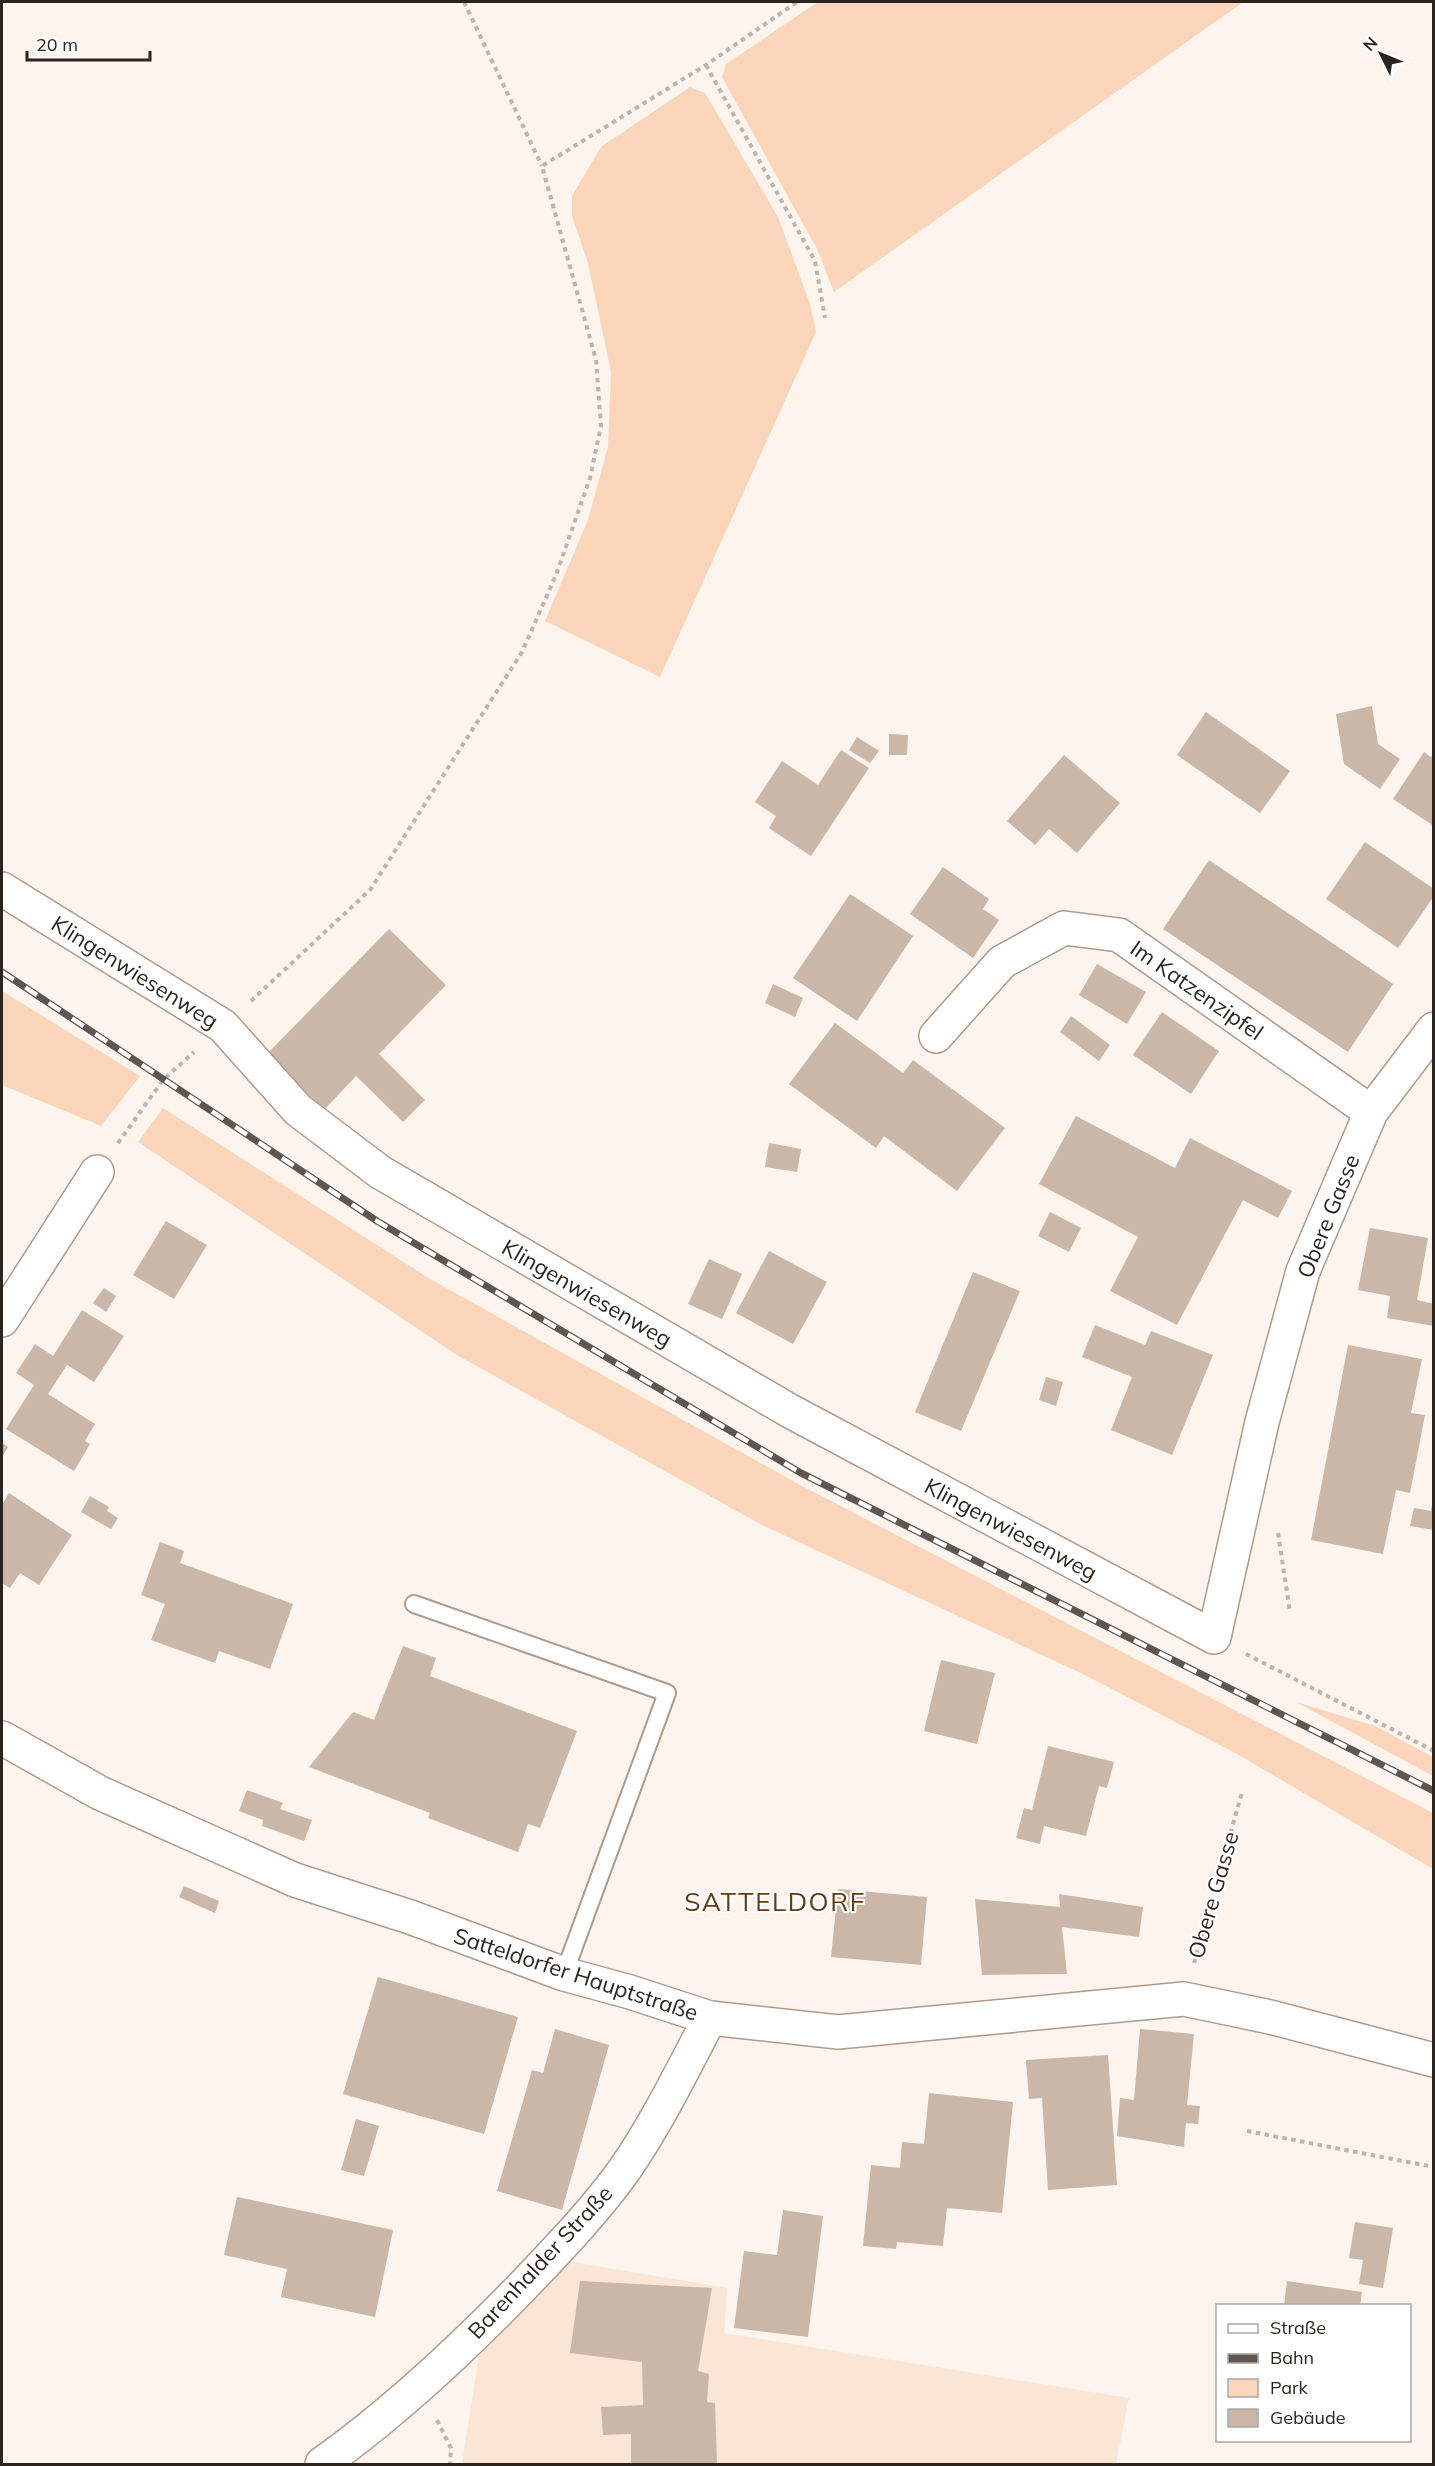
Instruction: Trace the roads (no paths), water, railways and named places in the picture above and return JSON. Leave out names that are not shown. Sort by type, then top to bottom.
[{"type":"street","name":"Klingenwiesenweg","points":[[2,889],[223,1026],[298,1110],[380,1172],[790,1411],[1214,1637],[1262,1422]]},
{"type":"street","name":"Im Katzenzipfel","points":[[936,1036],[1002,962],[1064,928],[1119,935],[1371,1112]]},
{"type":"street","name":"Obere Gasse","points":[[1262,1422],[1303,1271],[1371,1112],[1434,1029]]},
{"type":"street","points":[[2,1320],[97,1172]]},
{"type":"street","name":"Satteldorfer Hauptstraße","points":[[2,1737],[100,1793],[296,1880],[410,1917],[564,1974],[710,2018],[838,2032],[1184,1999],[1270,2017],[1434,2060]]},
{"type":"street","name":"Barenhalder Straße","points":[[322,2464],[360,2437],[421,2386],[484,2326],[573,2234],[624,2170],[659,2116],[710,2018]]},
{"type":"lane","points":[[414,1604],[667,1693],[564,1974]]},
{"type":"railway","points":[[2,972],[377,1221],[801,1473],[1434,1791]]},
{"type":"district","name":"SATTELDORF","points":[[775,1901]]}]
